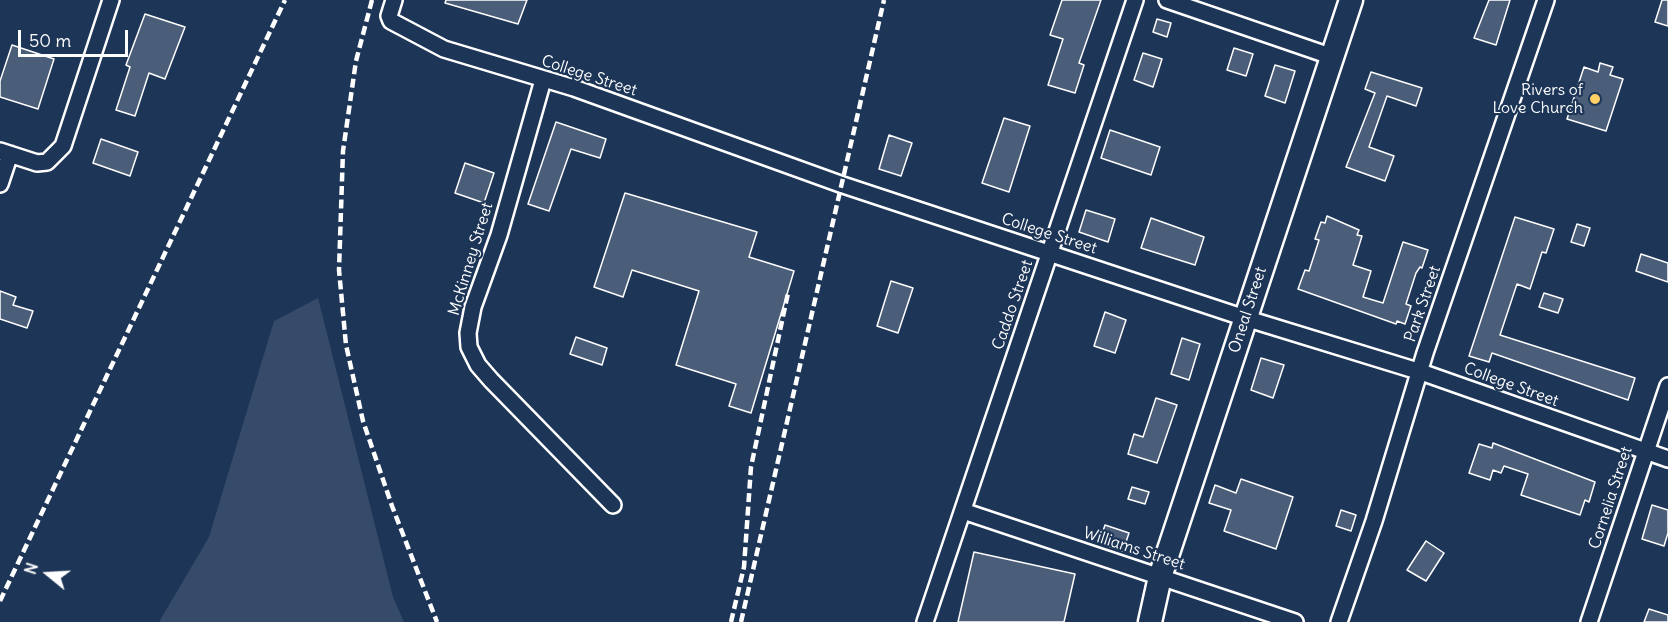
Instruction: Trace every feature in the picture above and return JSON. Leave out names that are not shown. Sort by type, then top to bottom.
[{"type":"street","points":[[0,184],[5,152],[37,163],[47,162],[63,146],[111,0]]},
{"type":"street","name":"College Street","points":[[394,0],[389,16],[392,21],[444,49],[574,88],[843,185],[1245,318],[1421,372],[1668,459]]},
{"type":"street","name":"Caddo Street","points":[[925,622],[1135,0]]},
{"type":"street","points":[[1167,0],[1333,57]]},
{"type":"street","name":"Oneal Street","points":[[1150,622],[1161,577],[1351,0]]},
{"type":"street","name":"Park Street","points":[[1339,622],[1546,0]]},
{"type":"street","name":"McKinney Street","points":[[543,80],[499,235],[472,307],[468,333],[469,347],[478,365],[491,380],[613,505]]},
{"type":"street","name":"Cornelia Street","points":[[1589,622],[1668,386]]},
{"type":"street","name":"Williams Street","points":[[963,511],[1295,622]]},
{"type":"shaded area","points":[[318,298],[393,597],[404,622],[159,622],[209,537],[274,321]]},
{"type":"building","points":[[446,0],[527,0],[518,24],[445,3]]},
{"type":"building","points":[[1062,0],[1101,0],[1079,63],[1084,65],[1075,93],[1048,85],[1063,39],[1050,35]]},
{"type":"building","points":[[1489,0],[1510,0],[1496,45],[1474,38]]},
{"type":"building","points":[[1662,0],[1668,0],[1668,26],[1655,22]]},
{"type":"building","points":[[145,14],[185,27],[165,79],[149,73],[135,116],[116,110],[130,67],[126,65]]},
{"type":"building","points":[[1157,19],[1171,23],[1167,37],[1153,32]]},
{"type":"building","points":[[12,45],[54,59],[38,109],[0,97],[0,81]]},
{"type":"building","points":[[1234,48],[1253,54],[1246,76],[1227,70]]},
{"type":"building","points":[[1143,53],[1162,59],[1153,87],[1134,80]]},
{"type":"building","name":"Rivers of Love Church","points":[[1600,63],[1613,67],[1610,75],[1623,79],[1606,131],[1567,119],[1584,67],[1598,72]]},
{"type":"building","points":[[1275,65],[1295,71],[1285,103],[1265,96]]},
{"type":"building","points":[[1371,72],[1422,88],[1416,106],[1387,96],[1369,147],[1394,156],[1385,181],[1346,167],[1375,93],[1365,89]]},
{"type":"building","points":[[1004,118],[1030,126],[1009,192],[982,183]]},
{"type":"building","points":[[556,122],[606,139],[600,158],[571,149],[549,211],[528,204]]},
{"type":"building","points":[[1110,130],[1160,147],[1151,175],[1101,158]]},
{"type":"building","points":[[889,135],[912,143],[901,176],[879,169]]},
{"type":"building","points":[[101,139],[138,152],[130,176],[93,163]]},
{"type":"building","points":[[465,163],[494,173],[484,203],[455,193]]},
{"type":"building","points":[[625,193],[757,232],[749,257],[794,271],[751,413],[729,406],[736,384],[676,365],[699,291],[632,270],[623,297],[594,287]]},
{"type":"building","points":[[1086,210],[1115,219],[1108,242],[1079,232]]},
{"type":"building","points":[[1327,216],[1359,230],[1357,235],[1362,236],[1353,265],[1371,271],[1363,297],[1383,303],[1403,242],[1428,250],[1422,268],[1420,267],[1416,273],[1406,304],[1411,306],[1405,324],[1397,321],[1396,324],[1298,289],[1305,270],[1309,271],[1319,240],[1315,239],[1321,222],[1325,223]]},
{"type":"building","points":[[1515,217],[1554,229],[1546,253],[1542,252],[1530,289],[1517,284],[1500,335],[1635,378],[1628,400],[1492,353],[1489,362],[1469,356]]},
{"type":"building","points":[[1151,218],[1204,237],[1195,265],[1141,248]]},
{"type":"building","points":[[1577,224],[1590,228],[1584,246],[1571,242]]},
{"type":"building","points":[[1641,254],[1668,263],[1668,282],[1636,271]]},
{"type":"building","points":[[891,281],[913,288],[898,333],[877,326]]},
{"type":"building","points":[[0,291],[16,297],[13,305],[33,311],[27,328],[0,319]]},
{"type":"building","points":[[1544,293],[1563,299],[1558,313],[1539,307]]},
{"type":"building","points":[[1105,312],[1126,320],[1115,353],[1094,346]]},
{"type":"building","points":[[576,337],[607,348],[602,365],[570,354]]},
{"type":"building","points":[[1182,338],[1200,344],[1189,380],[1171,374]]},
{"type":"building","points":[[1261,358],[1284,365],[1273,398],[1251,390]]},
{"type":"building","points":[[1156,398],[1177,405],[1157,463],[1128,454],[1134,434],[1143,437]]},
{"type":"building","points":[[1493,443],[1595,482],[1589,502],[1585,500],[1580,515],[1521,495],[1528,474],[1504,466],[1501,473],[1493,470],[1490,480],[1469,473],[1479,444],[1492,448]]},
{"type":"building","points":[[1241,479],[1293,497],[1276,549],[1224,531],[1231,510],[1209,503],[1215,485],[1236,493]]},
{"type":"building","points":[[1132,487],[1149,492],[1145,504],[1128,499]]},
{"type":"building","points":[[1652,505],[1668,510],[1668,533],[1664,546],[1642,539]]},
{"type":"building","points":[[1341,510],[1356,515],[1351,531],[1336,526]]},
{"type":"building","points":[[1105,525],[1129,533],[1123,551],[1099,543]]},
{"type":"building","points":[[1426,541],[1444,553],[1426,581],[1407,570]]},
{"type":"building","points":[[974,552],[1075,574],[1064,622],[958,622]]},
{"type":"building","points":[[1649,609],[1668,615],[1668,622],[1644,622]]},
{"type":"railway","points":[[0,601],[285,0]]},
{"type":"railway","points":[[372,0],[356,61],[343,151],[339,270],[346,345],[363,421],[392,506],[437,622]]},
{"type":"railway","points":[[741,622],[884,0]]},
{"type":"railway","points":[[731,622],[744,567],[751,467],[788,293]]},
{"type":"place","name":"Rivers of Love Church","points":[[1595,99]]}]
